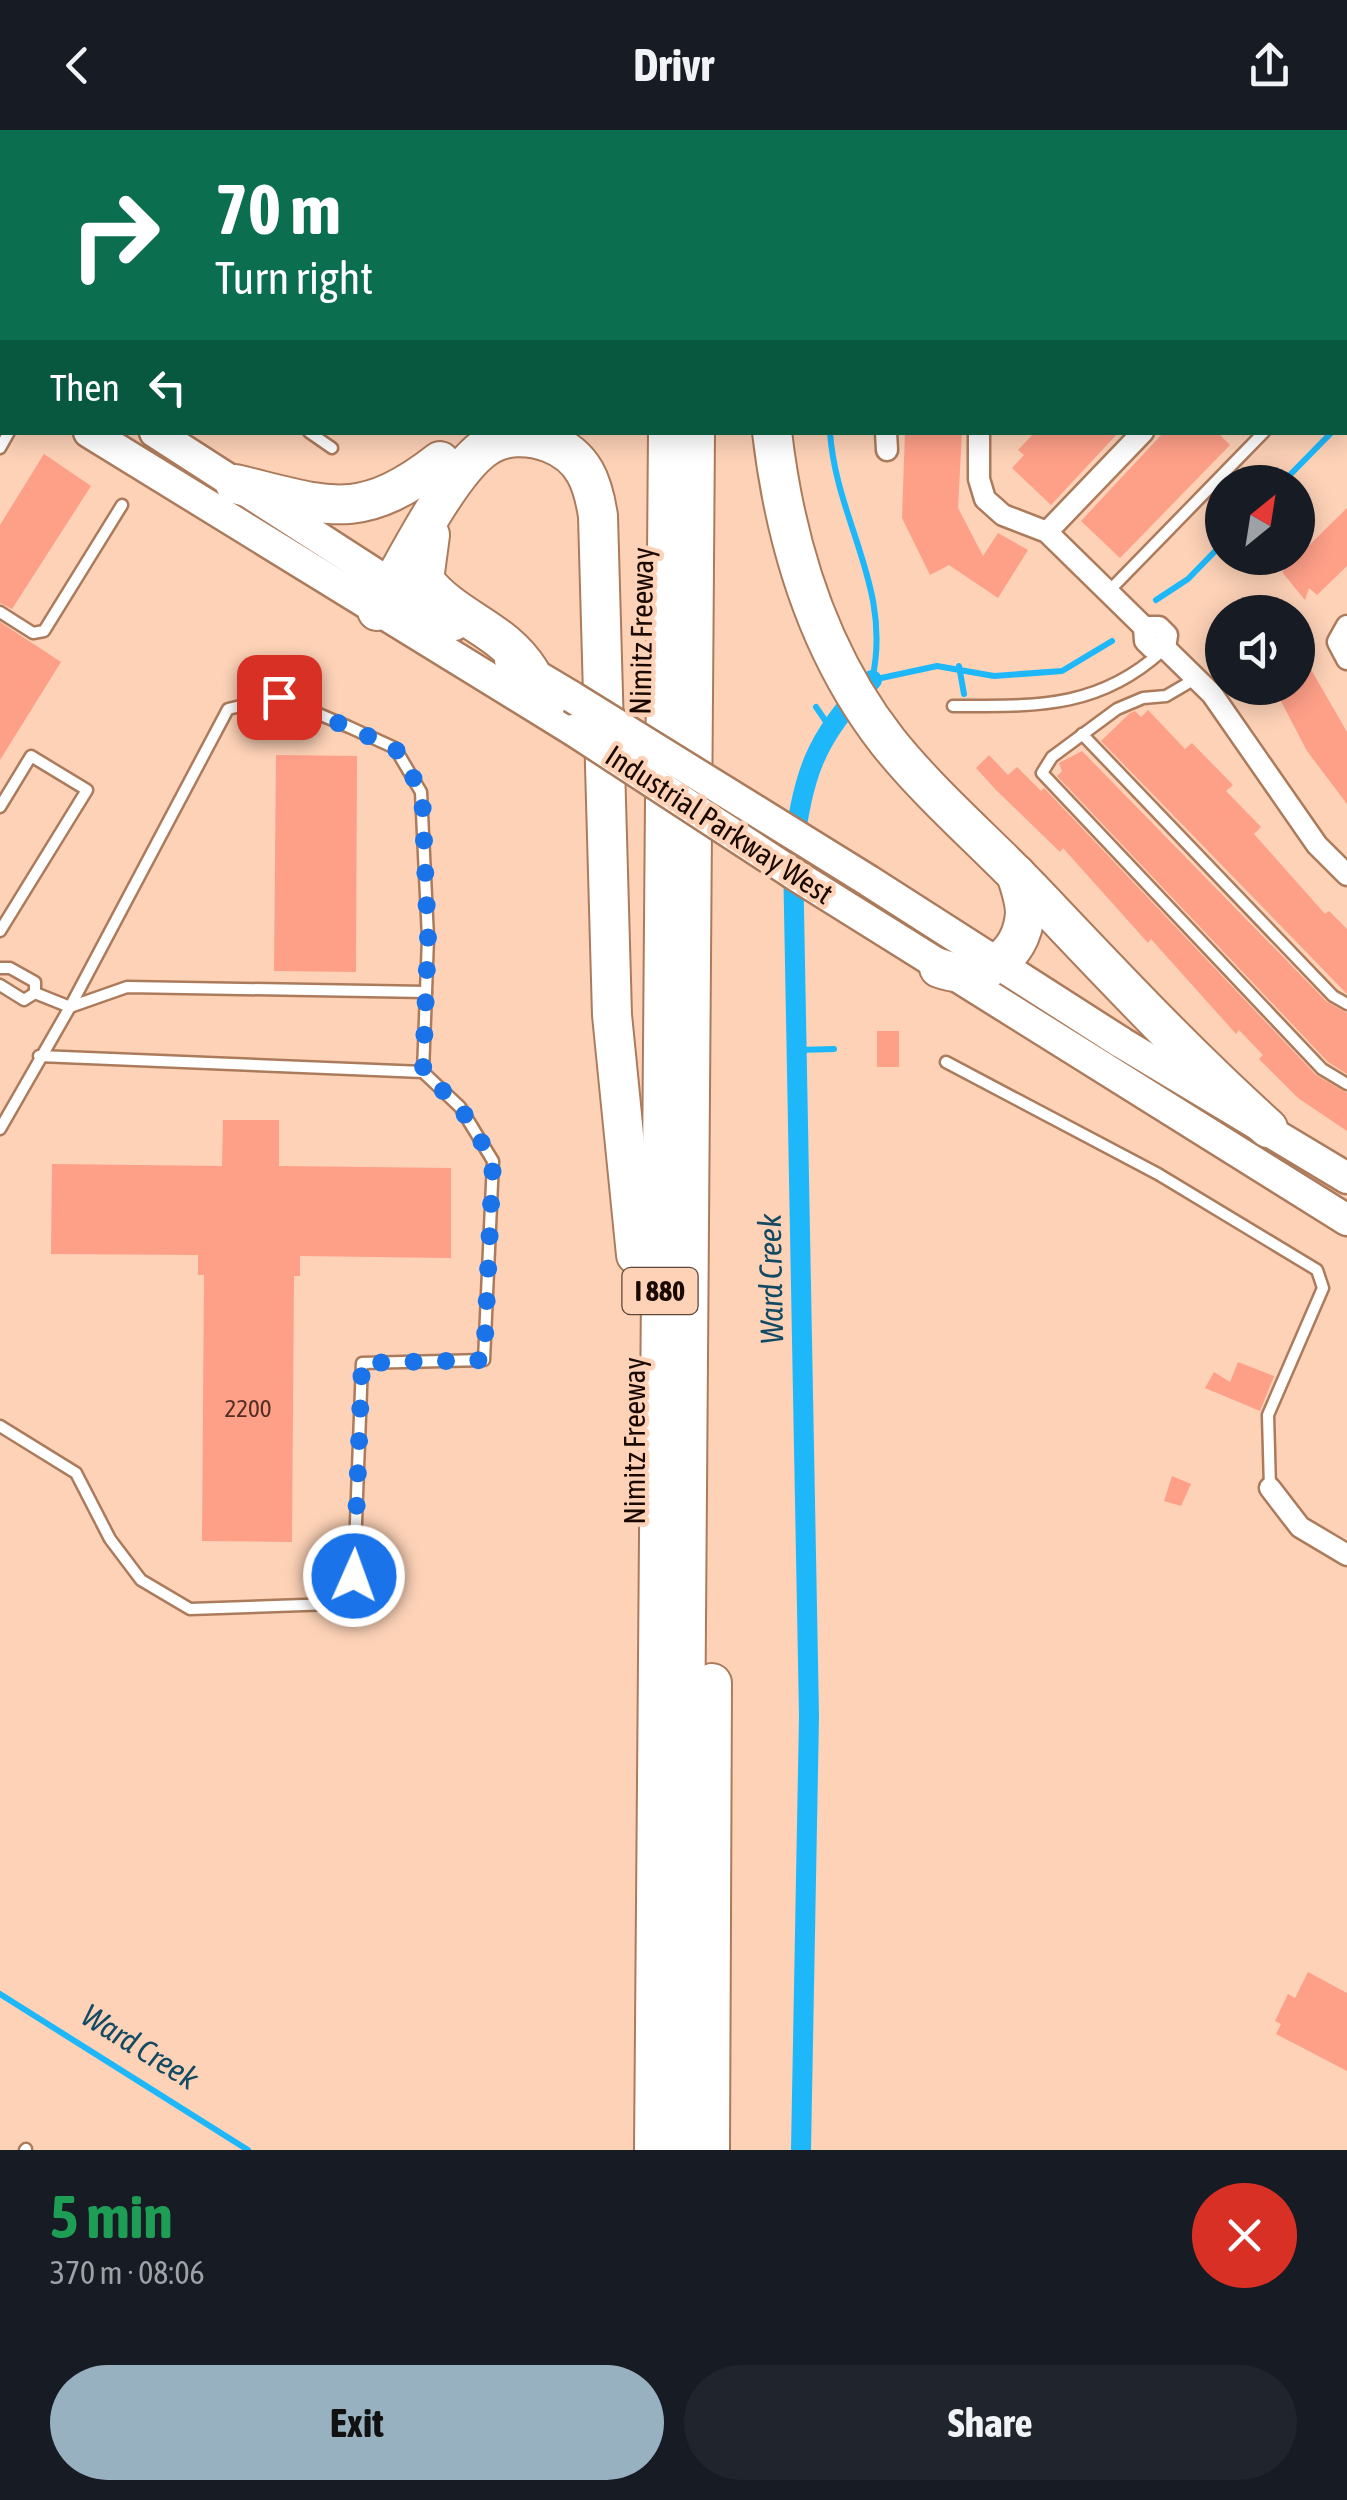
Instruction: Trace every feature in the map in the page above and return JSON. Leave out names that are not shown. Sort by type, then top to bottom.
[{"type":"highway","name":"Nimitz Freeway","points":[[630,2150],[644,435]]},
{"type":"highway","name":"I 880","points":[[654,2150],[668,435]]},
{"type":"highway","name":"I 880","points":[[682,2150],[694,435]]},
{"type":"highway","name":"I 880","points":[[710,2150],[715,435]]},
{"type":"highway","points":[[772,435],[778,484],[796,558],[841,668],[890,745],[1184,1052],[1268,1128]]},
{"type":"highway","points":[[374,592],[433,518],[473,458],[486,446],[517,437],[536,438],[570,453],[582,466],[595,496],[612,1016],[636,1255]]},
{"type":"highway","points":[[374,592],[448,446]]},
{"type":"highway","points":[[235,484],[344,506],[389,496],[448,446]]},
{"type":"highway","points":[[433,518],[424,580],[440,600],[515,647],[530,672]]},
{"type":"highway","points":[[939,968],[966,974],[1011,955],[1024,925],[1026,908],[1016,874]]},
{"type":"main road","name":"Industrial Parkway West","points":[[94,435],[374,592],[530,672],[1347,1178]]},
{"type":"main road","name":"Industrial Parkway West","points":[[160,435],[235,484],[374,592],[574,730],[869,924],[1347,1220]]},
{"type":"street","points":[[979,435],[979,479],[985,499],[1003,515],[1047,532],[1144,627],[1159,627],[1167,635],[1165,648],[1212,694],[1317,845],[1347,875]]},
{"type":"street","points":[[1047,532],[1140,435]]},
{"type":"street","points":[[1270,1488],[1300,1528],[1347,1555]]},
{"type":"lane","points":[[313,435],[332,448]]},
{"type":"lane","points":[[1108,592],[1261,435]]},
{"type":"lane","points":[[0,612],[32,633],[44,631],[122,506]]},
{"type":"lane","points":[[953,706],[1018,706],[1105,691],[1123,684],[1165,648]]},
{"type":"lane","points":[[1196,678],[1166,696],[1143,698],[1117,709],[1044,764],[1042,773],[1048,784],[1322,1069],[1347,1084]]},
{"type":"lane","points":[[0,1129],[70,1007],[228,709],[279,697],[395,748],[422,792],[426,992],[423,1072]]},
{"type":"lane","points":[[1082,734],[1333,996],[1347,1004]]},
{"type":"lane","points":[[0,807],[30,756],[86,790],[0,931]]},
{"type":"lane","points":[[0,968],[10,968],[35,982],[36,993]]},
{"type":"lane","points":[[0,984],[24,1000],[36,993]]},
{"type":"lane","points":[[36,993],[70,1007],[127,987],[426,992]]},
{"type":"lane","points":[[0,1426],[76,1472],[110,1538],[141,1580],[190,1609],[332,1604],[354,1576],[362,1363],[484,1360],[493,1161],[460,1107],[423,1072],[39,1056]]},
{"type":"lane","points":[[946,1062],[1158,1174],[1317,1270],[1324,1288],[1268,1414],[1270,1488]]},
{"type":"building","points":[[905,435],[962,435],[958,508],[983,556],[998,533],[1028,550],[998,598],[949,565],[930,575],[902,518]]},
{"type":"building","points":[[1032,435],[1116,435],[1051,505],[1012,468],[1024,455],[1018,450]]},
{"type":"building","points":[[1161,435],[1220,435],[1230,445],[1211,465],[1205,465],[1205,471],[1120,558],[1081,521]]},
{"type":"building","points":[[44,454],[91,486],[12,609],[0,603],[0,525]]},
{"type":"building","points":[[1347,508],[1347,566],[1317,595],[1309,588],[1307,595],[1301,595],[1284,575],[1315,575],[1315,540]]},
{"type":"building","points":[[0,622],[61,662],[0,760]]},
{"type":"building","points":[[1315,676],[1347,732],[1347,804],[1307,751],[1283,705],[1315,705]]},
{"type":"building","points":[[1148,710],[1185,749],[1192,743],[1233,785],[1226,791],[1261,827],[1254,834],[1325,914],[1329,911],[1347,929],[1347,994],[1101,741],[1130,713],[1135,711],[1141,717]]},
{"type":"building","points":[[1082,751],[1327,1002],[1347,1013],[1347,1074],[1328,1062],[1057,776],[1062,771],[1059,763]]},
{"type":"building","points":[[276,755],[357,756],[356,972],[274,971]]},
{"type":"building","points":[[989,755],[1008,775],[1017,767],[1041,791],[1044,788],[1316,1075],[1347,1093],[1347,1131],[1298,1098],[1259,1059],[1263,1055],[1239,1030],[1236,1034],[1151,939],[1148,943],[1063,848],[1060,852],[995,789],[976,768]]},
{"type":"building","points":[[877,1031],[899,1031],[899,1067],[877,1067]]},
{"type":"building","points":[[223,1120],[279,1120],[279,1166],[451,1168],[451,1258],[300,1256],[300,1276],[294,1276],[292,1542],[202,1541],[204,1275],[198,1275],[198,1255],[51,1254],[52,1164],[222,1166]]},
{"type":"building","points":[[1238,1362],[1274,1376],[1260,1411],[1205,1388],[1214,1372],[1230,1382]]},
{"type":"building","points":[[1172,1476],[1191,1484],[1181,1506],[1164,1501]]},
{"type":"building","points":[[1308,1972],[1347,1993],[1347,2071],[1276,2034],[1281,2024],[1275,2021],[1288,1994],[1295,1998]]},
{"type":"waterway","name":"Ward Creek","points":[[830,435],[842,495],[870,585],[876,647],[872,680],[937,666],[994,676],[1062,671],[1112,641]]},
{"type":"waterway","name":"Ward Creek","points":[[1300,465],[1329,435]]},
{"type":"waterway","name":"Ward Creek","points":[[1156,600],[1188,579],[1205,562]]},
{"type":"waterway","points":[[959,666],[964,694]]},
{"type":"waterway","name":"Ward Creek","points":[[801,2150],[809,1716],[793,856],[806,781],[814,760],[837,720],[872,680]]},
{"type":"waterway","points":[[816,707],[829,726]]},
{"type":"waterway","points":[[798,1050],[834,1049]]},
{"type":"waterway","name":"Ward Creek","points":[[0,1994],[248,2150]]},
{"type":"route","points":[[279,697],[395,748],[422,792],[428,938],[423,1072],[460,1107],[493,1161],[484,1360],[362,1363],[354,1576]]}]
